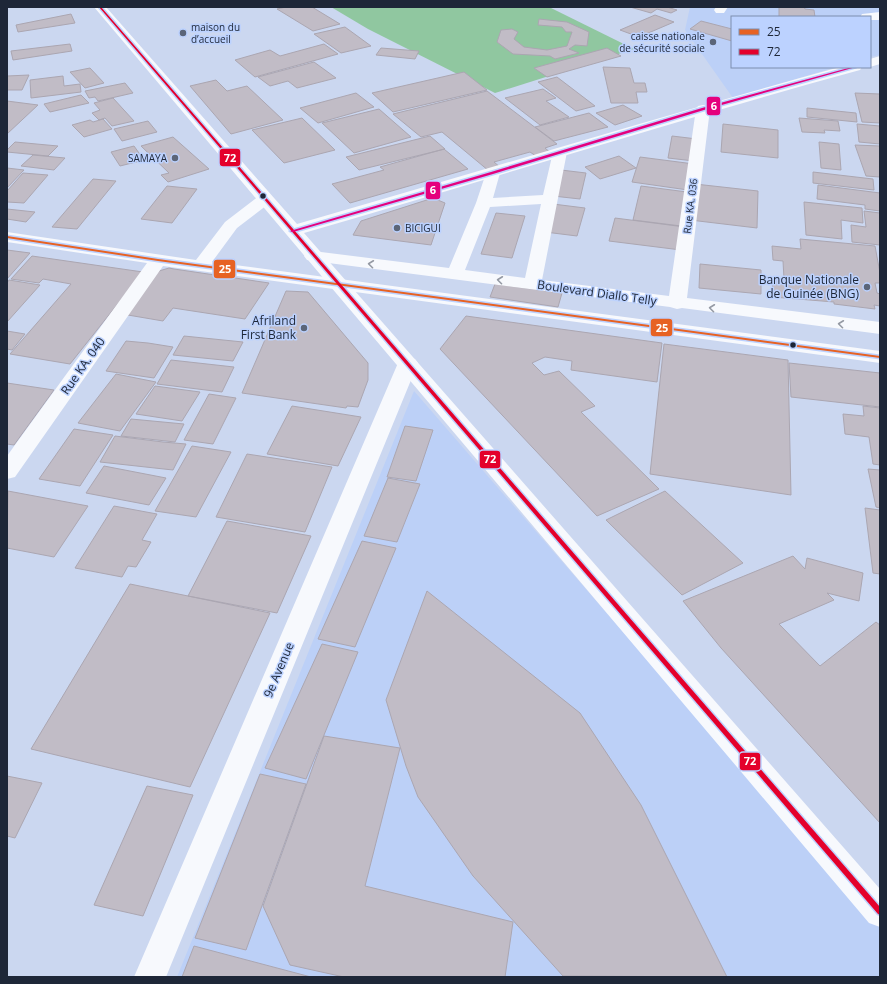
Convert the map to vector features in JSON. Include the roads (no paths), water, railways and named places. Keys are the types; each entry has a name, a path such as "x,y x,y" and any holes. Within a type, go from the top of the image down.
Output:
{"street":[{"path":"100,7 313,256 408,363 880,912"},
{"path":"292,231 492,173 703,109 851,68"},
{"name":"Rue KA. 036","path":"677,304 703,109"},
{"path":"532,284 560,152"},
{"path":"456,274 484,203 492,173"},
{"path":"201,266 231,225 265,199"},
{"path":"484,203 550,199"},
{"name":"Boulevard Diallo Telly","path":"7,237 201,266 337,283 880,357"},
{"name":"Boulevard Diallo Telly","path":"313,256 677,304 880,328"},
{"name":"Rue KA. 040","path":"7,472 158,260"},
{"name":"9e Avenue","path":"150,977 408,363"}],"place":[{"name":"maison du d’accueil","path":"183,33"},
{"name":"caisse nationale de sécurité sociale","path":"713,42"},
{"name":"SAMAYA","path":"175,158"},
{"name":"BICIGUI","path":"397,228"},
{"name":"Banque Nationale de Guinée (BNG)","path":"867,287"},
{"name":"Afriland First Bank","path":"304,328"}]}
